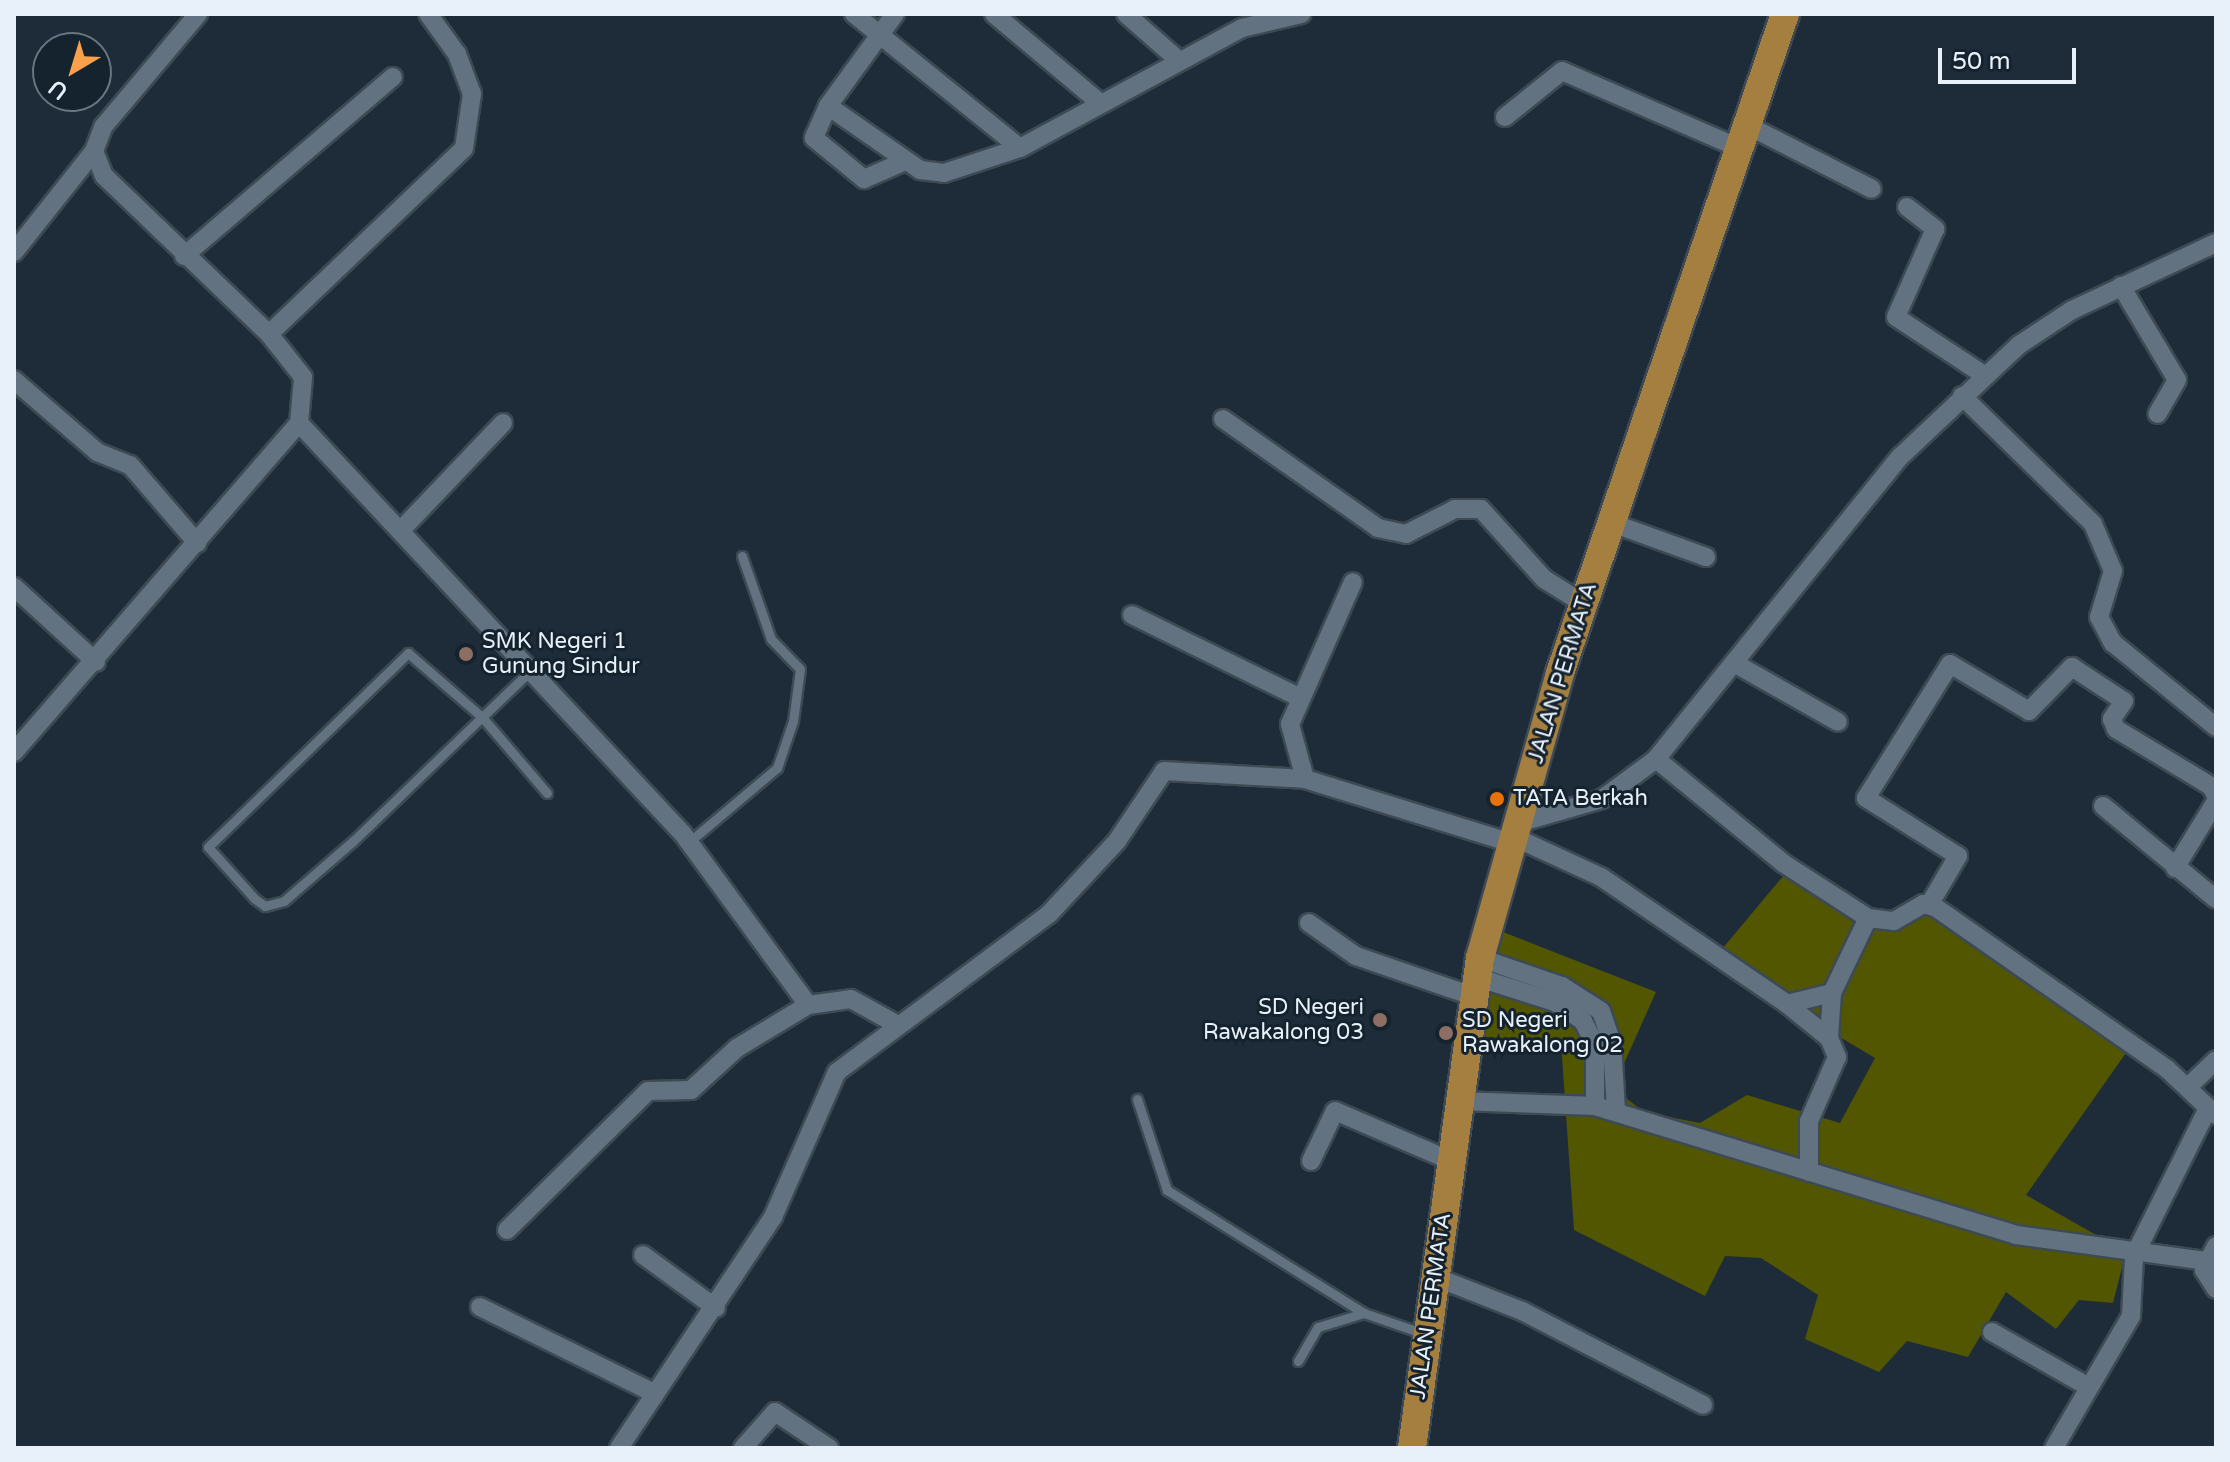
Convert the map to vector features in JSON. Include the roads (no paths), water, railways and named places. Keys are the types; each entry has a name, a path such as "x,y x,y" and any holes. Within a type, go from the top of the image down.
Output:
{"main road":[{"name":"JALAN PERMATA","path":"1412,1448 1476,977 1514,834 1584,604 1785,14"}],"street":[{"path":"14,252 94,151 103,127 198,14"},
{"path":"269,334 464,148 472,94 457,54 428,14"},
{"path":"854,14 1020,148"},
{"path":"895,14 878,33 828,106 814,138 864,179 905,161"},
{"path":"994,14 1100,103"},
{"path":"1126,14 1176,58"},
{"path":"828,106 905,161 944,173 1020,148 1251,18 1301,14"},
{"path":"1505,117 1562,71 1743,137 1872,189"},
{"path":"184,256 393,77"},
{"path":"14,752 96,662 299,423 303,377 269,334 184,256 104,176 94,151"},
{"path":"1907,207 1935,229 1896,317 1984,375"},
{"path":"1514,834 1602,799 1656,759 1736,664 1900,457 1984,375 2072,310 2216,243"},
{"path":"2121,286 2177,380 2157,414"},
{"path":"14,380 97,452 130,465 197,543"},
{"path":"1962,396 2093,524 2113,571 2099,617 2113,643 2216,727"},
{"path":"1223,419 1378,528 1406,534 1455,509 1481,509 1544,579 1584,604"},
{"path":"299,423 403,528 689,842 808,1005"},
{"path":"403,528 503,423"},
{"path":"1612,523 1706,557"},
{"path":"1305,779 1290,724 1299,697 1353,582"},
{"path":"14,587 96,662"},
{"path":"1132,615 1299,697"},
{"path":"1736,664 1838,722"},
{"path":"1656,759 1783,863 1868,918 1894,921 1929,905 1958,856 1866,798 1950,664 2029,711 2072,667 2124,701 2112,719 2116,729 2211,786 2216,798 2175,868"},
{"path":"619,1448 652,1392 716,1308 785,1196 837,1072 1049,914 1117,841 1164,771 1305,779 1514,834 1601,877 1787,1004 1829,1038"},
{"path":"2103,806 2216,899"},
{"path":"1929,905 2188,1087 2212,1111 2134,1256 2134,1308 2054,1448"},
{"path":"1809,1172 1809,1121 1837,1057 1829,1038 1832,993 1868,918"},
{"path":"1309,923 1356,956 1476,977 1562,986 1601,1011 1612,1043 1616,1111"},
{"path":"1476,977 1555,1002 1583,1021 1595,1045 1595,1106"},
{"path":"1787,1004 1832,993"},
{"path":"507,1230 648,1091 691,1090 737,1048 808,1005 851,999 898,1025"},
{"path":"2188,1087 2216,1060"},
{"path":"1459,1101 1595,1106 2016,1235 2134,1256 2210,1254 2216,1289"},
{"path":"1311,1161 1335,1111 1451,1161"},
{"path":"643,1255 716,1308"},
{"path":"1435,1277 1522,1311 1703,1405"},
{"path":"480,1307 652,1392"},
{"path":"1992,1332 2087,1386"},
{"path":"743,1448 775,1412 829,1448"}],"lane":[{"path":"689,842 777,768 793,721 800,669 771,639 742,556"},
{"path":"533,669 482,717 284,901 265,906 255,899 208,847 402,655 420,657 482,717 547,793"},
{"path":"1137,1099 1167,1190 1364,1313 1428,1335"},
{"path":"1298,1361 1318,1327 1364,1313"}],"place":[{"name":"SMK Negeri 1 Gunung Sindur","path":"466,654"},
{"name":"TATA Berkah","path":"1497,799"},
{"name":"SD Negeri Rawakalong 03","path":"1380,1020"},
{"name":"SD Negeri Rawakalong 02","path":"1446,1033"}]}
